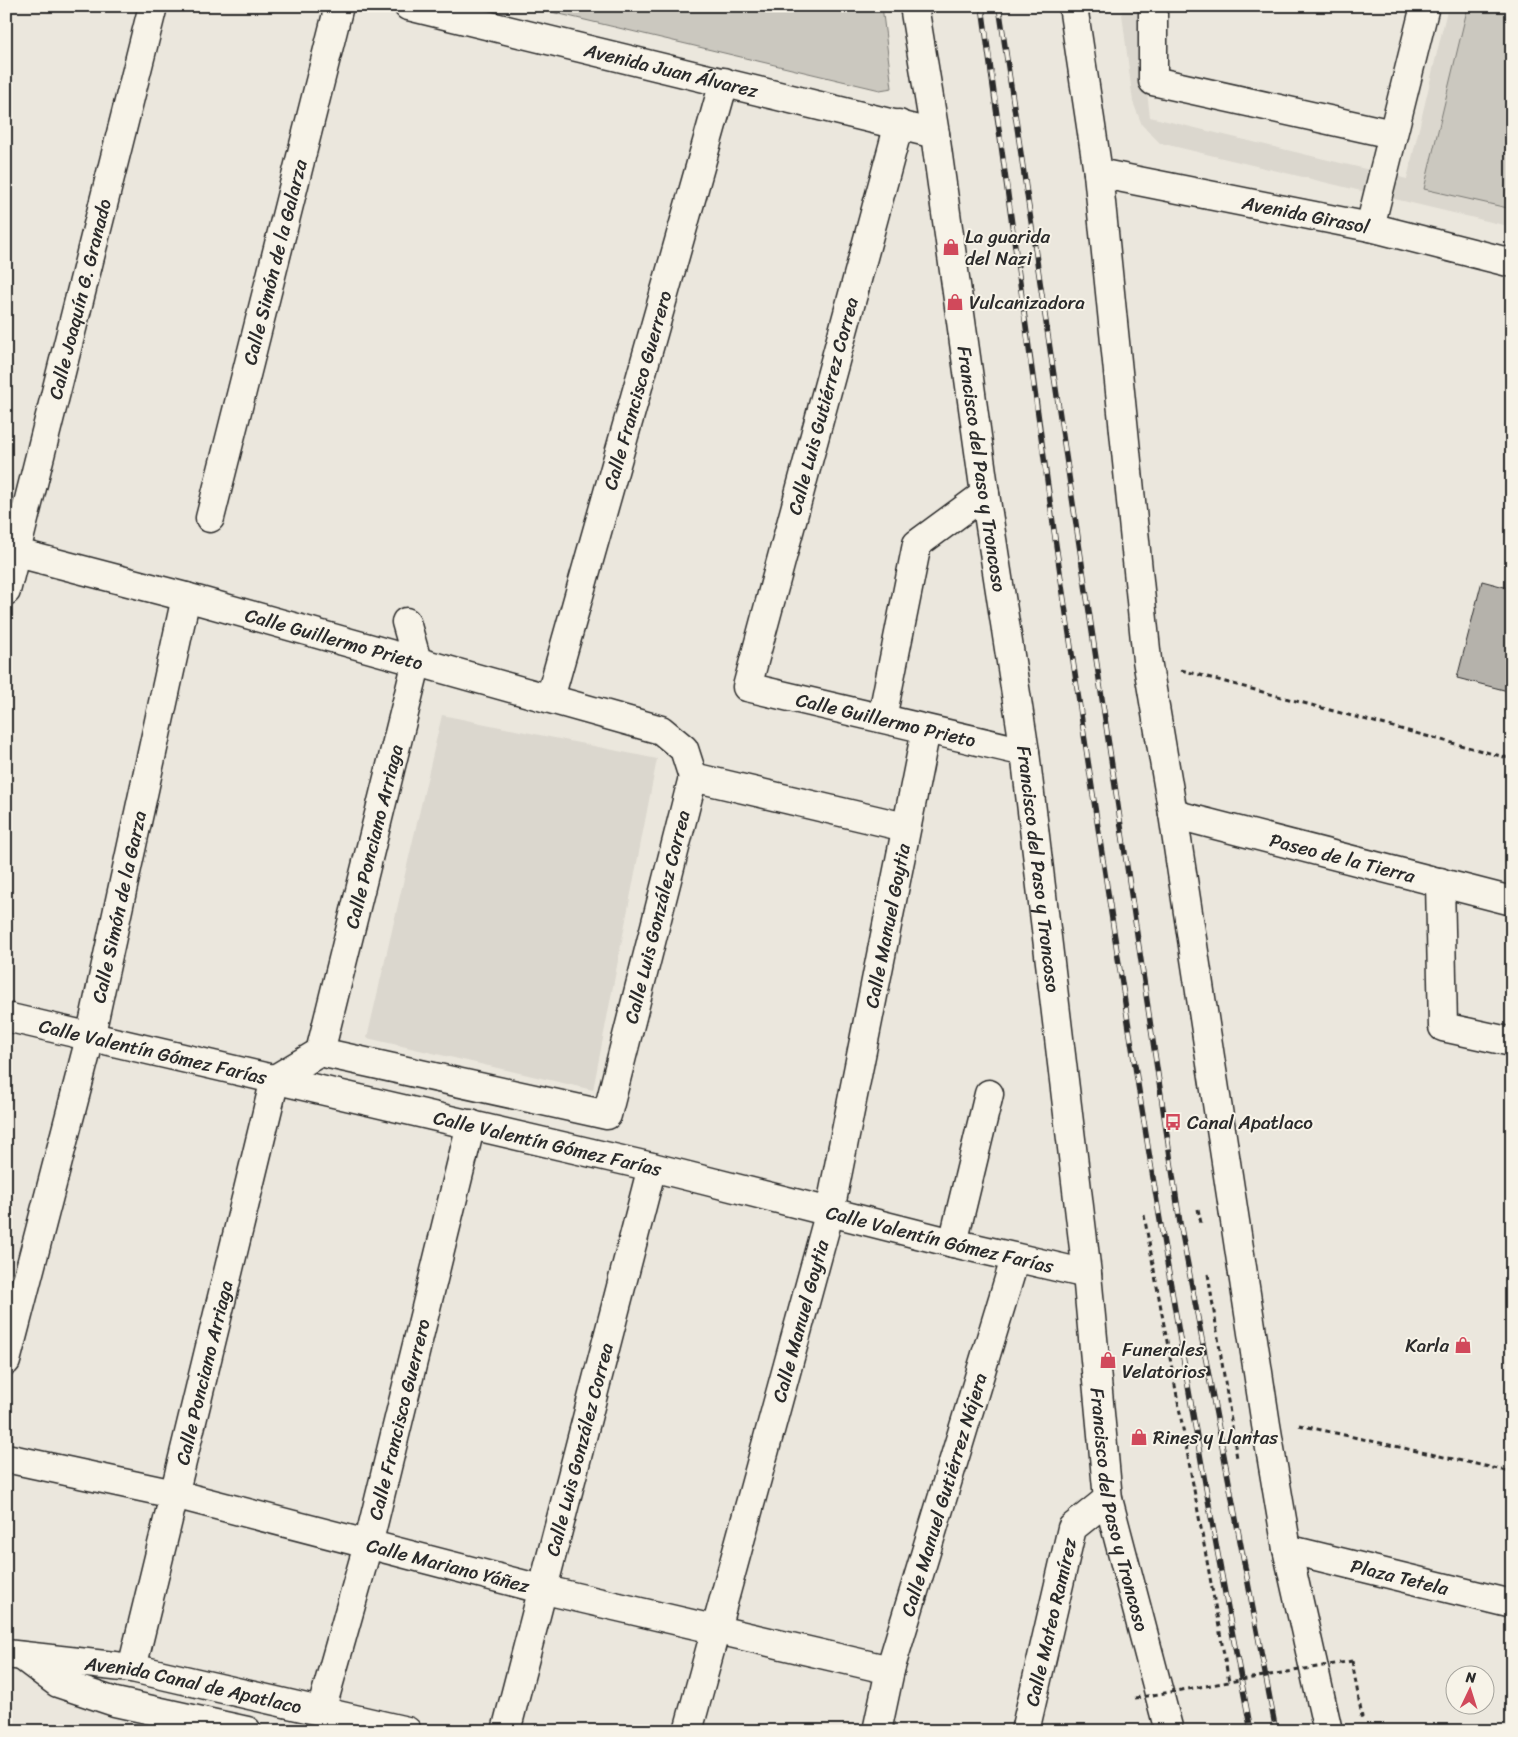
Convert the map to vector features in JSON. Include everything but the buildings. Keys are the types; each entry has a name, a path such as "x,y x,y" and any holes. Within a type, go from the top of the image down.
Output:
{"street":[{"name":"Calle Joaquín G. Granado","path":"6,591 11,551 154,6"},
{"name":"Calle Simón de la Galarza","path":"210,518 339,6"},
{"name":"Avenida Juan Álvarez","path":"408,6 935,134"},
{"name":"Francisco del Paso y Troncoso","path":"914,6 935,134 985,494 1025,752 1087,1274 1108,1499 1169,1731"},
{"path":"1073,6 1098,173 1147,660 1174,814 1266,1425 1287,1549 1328,1731"},
{"path":"1153,6 1153,81 1392,134"},
{"path":"1370,227 1425,6"},
{"name":"Calle Francisco Guerrero","path":"550,698 724,82"},
{"name":"Calle Luis Gutiérrez Correa","path":"748,688 898,124"},
{"name":"Avenida Girasol","path":"1098,173 1370,227 1512,263"},
{"path":"882,718 917,544 985,494"},
{"name":"Calle Guillermo Prieto","path":"11,551 186,597 661,730 684,749 693,777"},
{"name":"Calle Simón de la Garza","path":"6,1361 90,1038 186,597"},
{"name":"Calle Ponciano Arriaga","path":"320,1052 417,662 406,622"},
{"name":"Calle Guillermo Prieto","path":"748,688 1025,752"},
{"name":"Calle Manuel Goytia","path":"688,1731 830,1211 905,827 926,730"},
{"path":"693,777 905,827"},
{"name":"Calle Luis González Correa","path":"607,1115 693,777"},
{"name":"Paseo de la Tierra","path":"1174,814 1512,901"},
{"path":"1440,882 1443,1027 1512,1042"},
{"name":"Calle Valentín Gómez Farías","path":"6,1017 652,1167 1015,1259 1087,1274"},
{"path":"275,1079 320,1052"},
{"name":"Calle Valentín Gómez Farías","path":"320,1052 607,1115"},
{"name":"Calle Ponciano Arriaga","path":"132,1668 275,1079"},
{"path":"953,1243 989,1094"},
{"name":"Calle Francisco Guerrero","path":"321,1711 368,1545 471,1124"},
{"name":"Calle Luis González Correa","path":"506,1731 541,1589 652,1167"},
{"name":"Calle Manuel Gutiérrez Nájera","path":"877,1731 890,1670 1015,1259"},
{"name":"Calle Mariano Yáñez","path":"6,1458 174,1494 541,1589 890,1670"},
{"name":"Calle Mateo Ramírez","path":"1025,1731 1072,1528 1108,1499"},
{"name":"Plaza Tetela","path":"1287,1549 1512,1604"},
{"path":"13,1654 58,1683 115,1702 247,1731"},
{"name":"Avenida Canal de Apatlaco","path":"13,1654 132,1668 407,1731"}],"path":[{"path":"1147,660 1512,759"},
{"path":"1198,1209 1201,1227"},
{"path":"1144,1215 1230,1682"},
{"path":"1266,1425 1305,1425 1512,1472"},
{"path":"1135,1698 1352,1661 1362,1717"}],"shaded area":[{"path":"526,6 882,6 892,88 880,90"},
{"path":"1121,6 1137,6 1150,117 1407,179 1448,6 1512,6 1512,227 1160,143 1142,125 1133,102"},
{"path":"1468,6 1512,6 1512,209 1424,189"},
{"path":"442,715 657,759 593,1090 367,1038"}],"railway":[{"path":"982,6 1056,545 1123,991 1171,1287 1251,1731"},
{"path":"999,6 1180,1223 1276,1731"}],"place":[{"name":"La guarida del Nazi","path":"951,247"},
{"name":"Vulcanizadora","path":"955,302"},
{"name":"Canal Apatlaco","path":"1173,1122"},
{"name":"Karla","path":"1463,1345"},
{"name":"Funerales Velatorios","path":"1108,1360"},
{"name":"Rines y Llantas","path":"1139,1437"}]}
